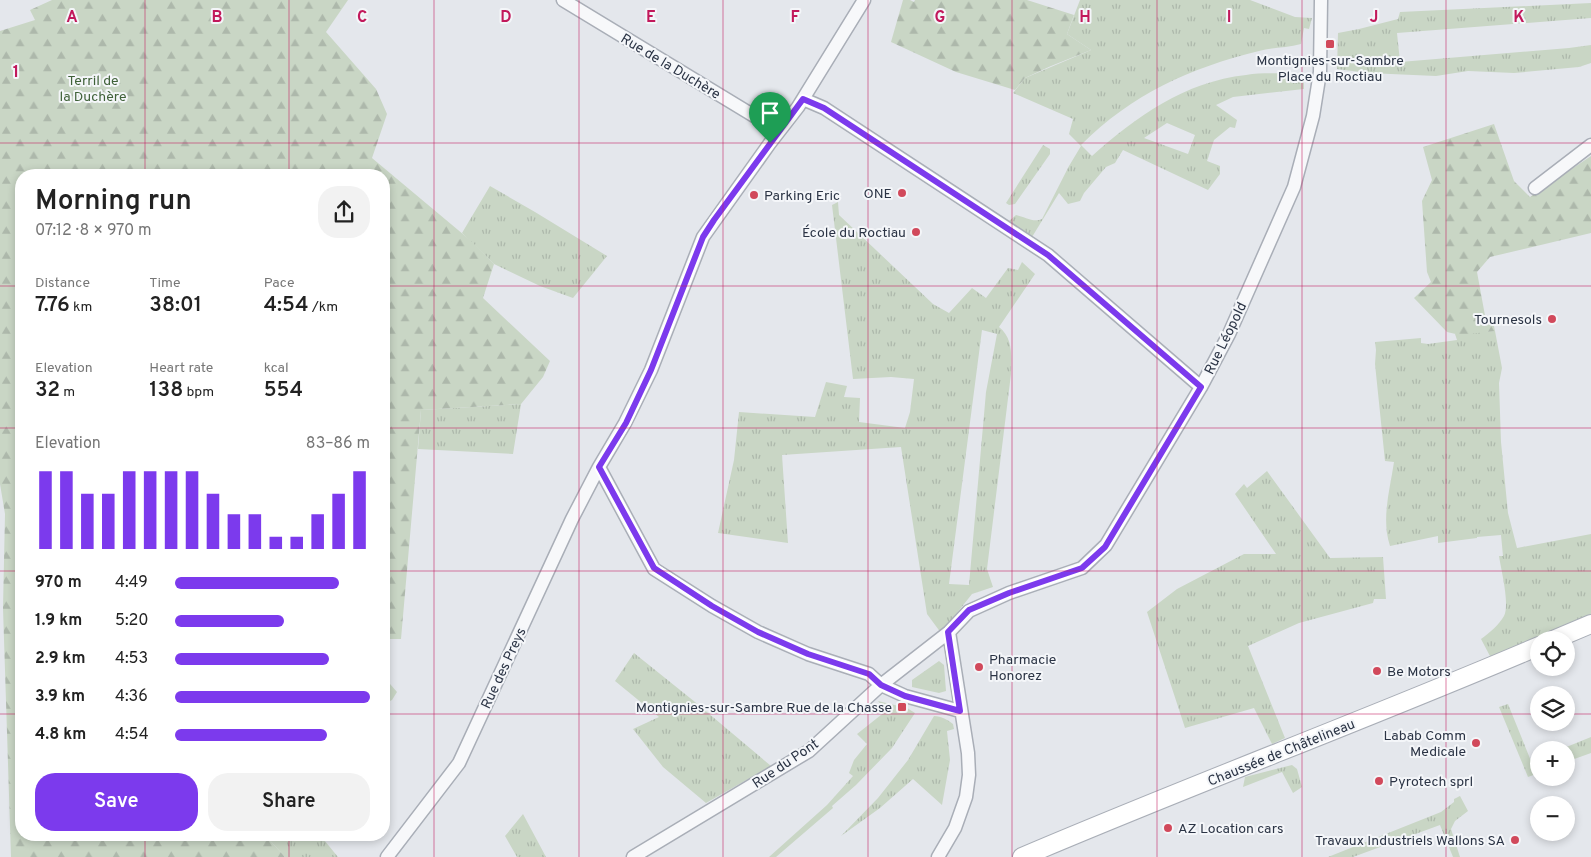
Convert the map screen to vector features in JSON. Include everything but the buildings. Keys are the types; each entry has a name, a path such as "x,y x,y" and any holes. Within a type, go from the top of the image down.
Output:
{"main road":[{"path":"1574,631 1591,624"},
{"name":"Chaussée de Châtelineau","path":"1022,857 1113,818 1291,748 1530,650"}],"street":[{"name":"Rue de la Duchère","path":"563,0 779,131"},
{"name":"Rue des Preys","path":"387,857 459,763 572,519 599,467 626,423 651,370 703,237 803,99 864,0"},
{"name":"Rue Léopold","path":"948,632 969,610 1009,593 1082,568 1105,547 1201,387 1229,334 1294,187 1313,116 1320,72 1321,0"},
{"path":"803,99 824,108 1048,255 1201,387"},
{"path":"1535,188 1591,145"},
{"path":"599,467 654,568 712,606 758,632 808,654 869,674 881,685 905,696 960,711"},
{"path":"938,857 955,828 966,797 969,775 968,753 948,632"},
{"name":"Rue du Pont","path":"633,857 809,751 881,685 948,632"}],"green space":[{"name":"Terril de la Duchère","path":"52,0 348,0 326,32 376,89 387,114 372,158 385,169 15,169 15,841 270,841 285,857 11,857 3,608 5,514 0,484 0,31 35,20 30,10"},
{"path":"903,0 914,2 915,0 1027,0 1074,15 1067,34 1091,50 1025,78 1015,90 956,72 891,42"},
{"path":"1080,0 1250,0 1295,17 1312,18 1309,29 1304,28 1301,44 1259,51 1234,58 1163,85 1121,111 1081,145 1092,156 1126,127 1144,115 1182,93 1202,85 1253,74 1304,74 1304,89 1233,97 1216,105 1237,120 1235,128 1230,127 1214,140 1207,161 1220,166 1220,174 1208,190 1123,150 1115,163 1106,167 1084,193 1080,201 1068,204 1059,193 1032,237 1009,221 1016,215 1033,220 1042,219 1081,146 1069,134 1073,119 1013,93 1025,78 1091,50 1067,34","holes":["1167,123 1195,135 1188,154 1144,138"]},
{"path":"1591,3 1591,18 1397,33 1400,62 1591,45 1591,63 1579,67 1514,73 1468,71 1436,76 1368,73 1337,69 1338,33 1398,19 1400,12"},
{"path":"1494,124 1514,181 1530,197 1591,156 1591,233 1490,257 1477,272 1486,321 1493,322 1495,331 1460,335 1447,332 1414,298 1431,282 1427,272 1422,201 1432,180 1423,147"},
{"path":"1043,145 1050,149 1050,154 1015,204 1009,205 1006,203"},
{"name":"Terril de la Duchère","path":"390,173 470,240 494,264 483,298 550,361 543,377 521,404 421,410 401,639 390,639"},
{"path":"490,186 607,256 573,298 540,286 494,264 462,233"},
{"path":"838,202 839,215 933,304 949,313 972,288 986,298 1008,268 1018,270 1022,262 1035,274 999,327 1004,332 1009,343 1011,374 987,569 993,587 972,594 941,633 927,614 901,447 782,455 788,543 718,533 734,460 739,412 815,417 826,382 847,386 844,397 860,398 859,422 905,428 910,412 914,379 891,377 853,379 832,205","holes":["982,330 997,334 986,392 969,585 949,584"]},
{"path":"1495,331 1502,368 1499,383 1501,442 1508,513 1517,548 1591,534 1591,616 1555,631 1530,631 1530,642 1491,658 1481,639 1499,623 1506,611 1506,595 1499,556 1503,556 1501,535 1438,543 1438,536 1390,546 1387,536 1386,515 1394,462 1385,461 1375,364 1375,342 1421,338 1421,343 1428,344 1457,340 1455,334"},
{"path":"521,404 513,454 418,449 421,410"},
{"path":"1267,471 1330,558 1383,557 1386,599 1374,599 1373,603 1299,623 1248,646 1285,738 1272,744 1254,708 1185,728 1147,612 1177,589 1244,554 1276,554 1235,494 1244,484 1247,488"},
{"path":"634,653 771,766 706,803 663,767 633,729 659,717 615,681"},
{"path":"939,661 944,665 946,691 939,693 912,687 912,680"},
{"path":"390,684 397,692 390,701"},
{"path":"878,701 907,708 915,713 892,748 856,785 832,806 833,808 776,857 769,857 827,805 853,776 849,773 854,760 867,744 857,734 886,711"},
{"path":"1508,704 1530,759 1530,776 1528,777 1499,707"},
{"path":"934,716 942,717 949,721 953,724 954,729 947,731 950,760 942,805 913,779 880,808 841,836 878,798 908,760"},
{"path":"1591,737 1591,753 1575,759 1575,744"},
{"path":"1292,765 1297,769 1302,787 1293,793 1282,772 1243,787 1245,777"},
{"path":"1460,796 1468,811 1455,821 1451,829 1460,857 1453,857 1440,825 1353,857 1328,857 1441,812 1454,802 1454,799"},
{"path":"523,814 546,857 517,857 505,836"},
{"path":"270,841 325,841 338,857 285,857"}],"place":[{"name":"Montignies-sur-Sambre Place du Roctiau","path":"1330,44"},
{"name":"ONE","path":"902,193"},
{"name":"Parking Eric","path":"754,195"},
{"name":"École du Roctiau","path":"916,232"},
{"name":"Tournesols","path":"1552,319"},
{"name":"Pharmacie Honorez","path":"979,667"},
{"name":"Be Motors","path":"1377,671"},
{"name":"Montignies-sur-Sambre Rue de la Chasse","path":"902,707"},
{"name":"Labab Comm Medicale","path":"1476,743"},
{"name":"Pyrotech sprl","path":"1379,781"},
{"name":"AZ Location cars","path":"1168,828"},
{"name":"Travaux Industriels Wallons SA","path":"1515,840"}],"route":[{"path":"803,99 824,108 1048,255 1201,387 1105,547 1082,568 1009,593 969,610 948,632 960,711 905,696 881,685 869,674 808,654 758,632 712,606 654,568 599,467 626,423 651,370 703,237 770,143 803,99"}]}
